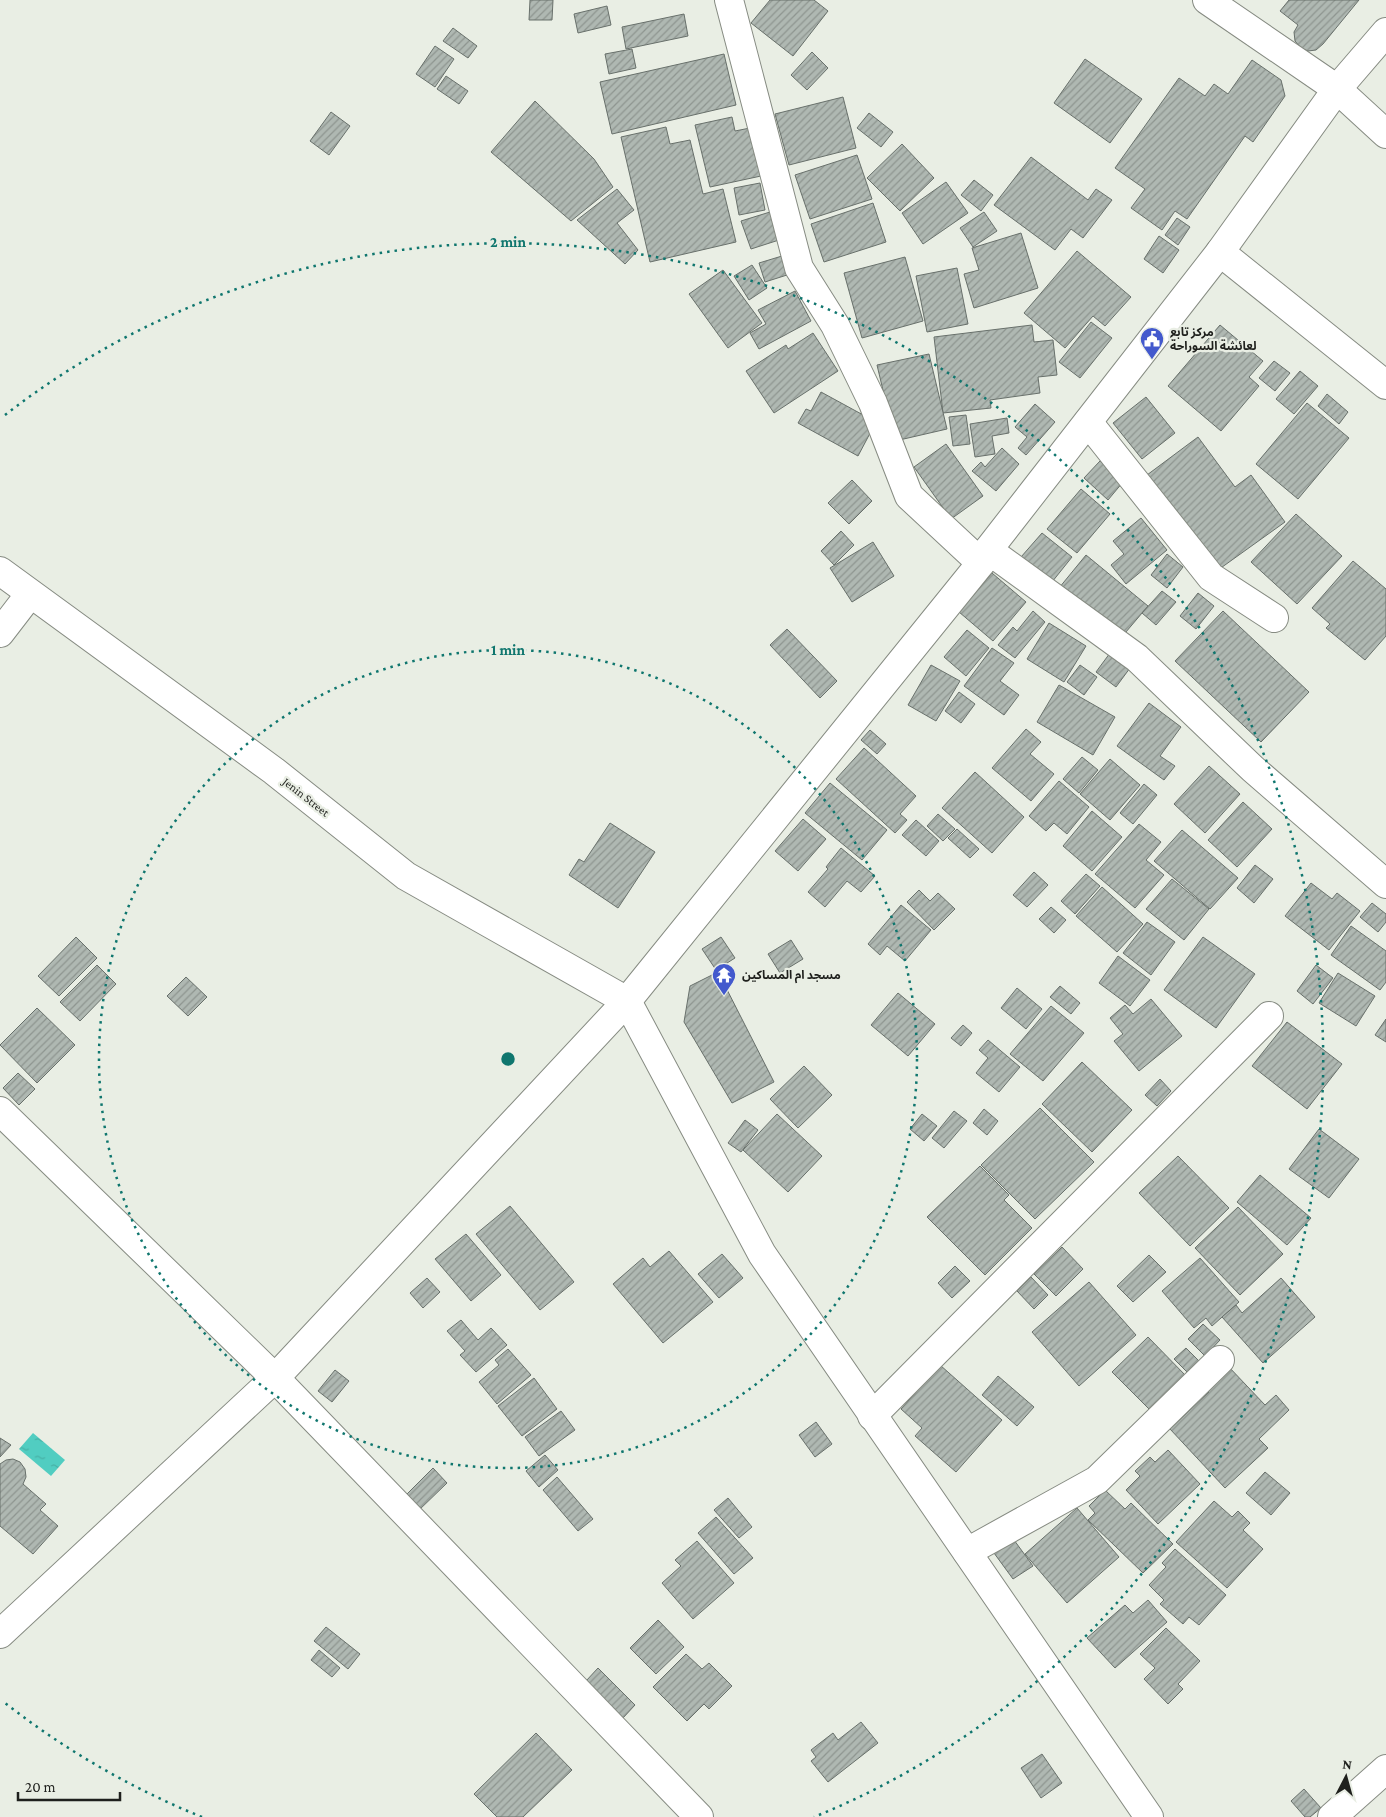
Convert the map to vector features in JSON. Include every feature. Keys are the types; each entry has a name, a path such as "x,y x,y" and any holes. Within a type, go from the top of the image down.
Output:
{"street":[{"path":"729,0 799,268 835,325 873,403 909,496 985,556 1137,658 1253,770 1386,884"},
{"path":"1207,0 1337,89 1386,134"},
{"path":"0,1634 275,1378 627,1001 985,556 1220,252 1337,89 1386,32"},
{"path":"1220,252 1386,385"},
{"path":"1088,422 1211,577 1274,618"},
{"name":"Jenin Street","path":"0,570 30,594 274,771 406,876 627,1001"},
{"path":"0,633 30,594"},
{"path":"627,1001 762,1254 1149,1817"},
{"path":"872,1416 1269,1016"},
{"path":"0,1111 275,1378 700,1817"},
{"path":"967,1552 1097,1480 1220,1360"},
{"path":"1332,1817 1386,1769"}],"water":[{"path":"33,1433 65,1460 51,1476 19,1449"}],"building":[{"path":"530,0 553,0 552,20 529,20"},
{"path":"770,0 814,0 828,11 793,56 751,23"},
{"path":"1289,0 1359,0 1323,44 1316,50 1308,51 1301,48 1295,41 1294,32 1298,25 1280,11"},
{"path":"607,6 611,25 578,33 574,14"},
{"path":"684,14 688,36 626,49 622,27"},
{"path":"453,28 477,46 468,58 443,41"},
{"path":"435,46 454,59 435,87 416,74"},
{"path":"632,49 636,68 609,74 605,54"},
{"path":"812,52 828,68 807,90 791,75"},
{"path":"724,54 736,105 612,134 600,82"},
{"path":"1085,59 1142,99 1110,143 1054,103"},
{"path":"1252,60 1281,80 1285,96 1253,142 1245,136 1187,219 1175,211 1162,230 1131,208 1145,189 1115,168 1179,78 1205,96 1214,84 1228,94"},
{"path":"446,76 468,91 459,104 437,89"},
{"path":"843,97 856,148 789,165 775,114"},
{"path":"535,101 594,159 613,187 571,221 491,152"},
{"path":"331,112 350,126 329,155 310,141"},
{"path":"869,113 893,132 881,147 857,128"},
{"path":"732,117 735,131 750,128 761,176 710,187 695,125"},
{"path":"666,127 670,144 690,140 703,194 723,189 736,242 650,262 621,137"},
{"path":"902,144 934,178 900,211 867,178"},
{"path":"857,155 872,199 810,219 795,175"},
{"path":"1031,157 1088,200 1096,189 1112,200 1083,238 1071,229 1055,250 994,205"},
{"path":"974,180 993,195 981,211 961,195"},
{"path":"946,182 968,213 923,244 902,213"},
{"path":"760,183 765,210 739,215 734,188"},
{"path":"617,189 634,210 617,223 638,250 625,264 577,220"},
{"path":"873,203 886,242 824,262 811,224"},
{"path":"770,212 779,240 751,249 741,221"},
{"path":"984,212 997,231 973,247 960,228"},
{"path":"1177,218 1190,227 1178,245 1165,235"},
{"path":"1021,233 1038,288 974,308 964,274 979,270 972,248"},
{"path":"1159,236 1179,250 1163,273 1144,259"},
{"path":"1077,251 1131,297 1105,326 1093,316 1065,348 1024,313"},
{"path":"782,256 787,275 765,282 759,263"},
{"path":"905,257 923,321 862,338 844,273"},
{"path":"752,265 767,288 749,300 734,276"},
{"path":"957,268 968,324 927,332 916,276"},
{"path":"723,270 762,323 728,348 689,294"},
{"path":"795,291 811,321 759,349 750,333 766,324 758,310"},
{"path":"1091,322 1112,338 1080,378 1059,362"},
{"path":"1032,325 1034,342 1053,340 1057,375 1038,377 1040,393 990,400 991,408 943,413 934,337"},
{"path":"1220,325 1263,361 1249,377 1259,386 1221,431 1168,386"},
{"path":"813,333 838,371 774,413 746,371 786,345 788,349"},
{"path":"929,354 947,429 895,441 877,365"},
{"path":"1274,361 1290,373 1275,391 1259,378"},
{"path":"1300,371 1318,386 1294,414 1276,399"},
{"path":"821,392 876,422 858,456 798,423 806,409 811,411"},
{"path":"1327,394 1348,412 1339,424 1318,406"},
{"path":"1146,397 1175,433 1142,459 1113,423"},
{"path":"1307,403 1349,438 1298,499 1256,464"},
{"path":"1035,404 1055,422 1026,455 1018,448 1027,437 1015,427"},
{"path":"966,415 970,444 953,446 949,417"},
{"path":"1007,418 1009,433 992,436 995,454 975,457 970,424"},
{"path":"1198,437 1235,487 1251,475 1285,522 1218,570 1147,475"},
{"path":"946,444 983,496 951,519 914,467"},
{"path":"1002,448 1019,464 996,491 972,471 981,462 985,467"},
{"path":"1100,461 1123,482 1108,500 1084,478"},
{"path":"852,480 872,501 849,524 828,503"},
{"path":"1081,489 1110,514 1077,553 1047,529"},
{"path":"1296,514 1342,556 1297,604 1251,562"},
{"path":"1141,518 1167,550 1126,584 1111,565 1124,554 1113,541"},
{"path":"841,531 854,545 834,565 821,551"},
{"path":"1042,533 1072,557 1052,582 1021,557"},
{"path":"873,542 894,576 852,602 830,568"},
{"path":"1167,554 1183,567 1167,588 1151,575"},
{"path":"1086,555 1148,606 1120,639 1059,588"},
{"path":"1353,561 1386,589 1386,636 1365,660 1326,628 1330,624 1312,608"},
{"path":"992,573 1026,602 993,641 959,612"},
{"path":"1162,591 1176,602 1156,625 1142,613"},
{"path":"1198,593 1214,606 1196,629 1180,616"},
{"path":"1033,611 1045,622 1015,658 998,645 1013,627 1017,631"},
{"path":"1223,611 1309,692 1261,742 1175,661"},
{"path":"1049,623 1086,646 1064,682 1027,659"},
{"path":"787,629 837,681 820,698 770,645"},
{"path":"967,630 989,648 966,676 944,657"},
{"path":"992,648 1014,663 1000,681 1019,695 1004,715 964,686"},
{"path":"1110,653 1130,668 1116,687 1096,672"},
{"path":"931,665 960,681 936,721 908,705"},
{"path":"1080,665 1097,677 1084,695 1067,682"},
{"path":"1059,685 1115,717 1093,755 1037,722"},
{"path":"959,692 975,704 961,723 945,711"},
{"path":"1149,703 1181,727 1160,756 1175,766 1164,780 1117,746"},
{"path":"1026,729 1041,742 1030,754 1054,774 1031,801 992,768"},
{"path":"870,730 886,744 877,754 861,740"},
{"path":"864,748 916,796 900,814 907,820 895,833 836,779"},
{"path":"1082,757 1098,770 1079,793 1063,779"},
{"path":"1110,759 1140,785 1110,820 1080,794"},
{"path":"1209,766 1240,794 1205,833 1174,804"},
{"path":"975,772 1024,817 992,853 942,808"},
{"path":"1059,781 1089,807 1067,834 1054,823 1046,831 1029,816"},
{"path":"830,783 887,830 862,860 805,813"},
{"path":"1144,784 1157,795 1133,824 1120,813"},
{"path":"1243,802 1272,829 1237,867 1208,840"},
{"path":"1092,811 1122,837 1092,871 1063,846"},
{"path":"938,814 955,829 943,841 927,826"},
{"path":"803,819 826,839 798,871 775,851"},
{"path":"916,820 939,841 926,856 902,835"},
{"path":"610,823 655,852 618,908 569,875 579,859 584,862"},
{"path":"1139,824 1161,842 1146,860 1164,875 1135,908 1095,874"},
{"path":"957,829 979,849 970,858 948,838"},
{"path":"1182,830 1238,878 1210,909 1154,861"},
{"path":"841,848 875,876 861,892 847,881 825,907 808,892 828,869 826,867"},
{"path":"1255,865 1273,879 1254,903 1237,888"},
{"path":"1034,872 1048,885 1027,907 1013,895"},
{"path":"1086,874 1100,886 1075,914 1061,901"},
{"path":"1172,879 1209,909 1184,940 1146,909"},
{"path":"1311,883 1332,899 1337,893 1360,911 1329,950 1285,916"},
{"path":"1102,887 1143,924 1117,952 1076,916"},
{"path":"919,890 930,901 938,893 955,909 934,930 907,902"},
{"path":"1372,903 1386,914 1386,922 1378,932 1360,917"},
{"path":"901,905 931,930 905,961 887,946 880,955 868,944"},
{"path":"1051,907 1066,920 1054,933 1039,919"},
{"path":"1147,922 1175,942 1151,975 1123,953"},
{"path":"1351,926 1386,951 1386,982 1380,990 1331,955"},
{"path":"76,937 97,958 59,996 38,976"},
{"path":"721,937 735,958 716,970 702,949"},
{"path":"1203,937 1255,974 1216,1028 1164,990"},
{"path":"791,940 803,959 780,973 768,954"},
{"path":"1118,956 1150,980 1130,1006 1099,983"},
{"path":"97,965 116,984 80,1021 60,1002"},
{"path":"1316,965 1333,978 1313,1004 1297,991"},
{"path":"718,972 774,1082 732,1103 684,1022 690,986"},
{"path":"1338,973 1375,996 1356,1026 1319,1003"},
{"path":"186,977 207,997 188,1016 167,996"},
{"path":"1060,986 1080,1003 1071,1014 1050,997"},
{"path":"1017,988 1042,1009 1026,1029 1001,1008"},
{"path":"898,993 935,1024 908,1056 871,1025"},
{"path":"1151,999 1182,1036 1139,1071 1114,1041 1123,1034 1110,1018 1125,1005 1133,1014"},
{"path":"1051,1006 1084,1033 1043,1081 1010,1054"},
{"path":"37,1008 75,1045 37,1083 0,1045"},
{"path":"1386,1019 1386,1042 1375,1035"},
{"path":"1287,1022 1342,1064 1307,1109 1252,1066"},
{"path":"963,1025 972,1033 961,1046 951,1038"},
{"path":"988,1040 1020,1067 999,1092 976,1073 988,1058 979,1050"},
{"path":"1082,1062 1132,1110 1092,1152 1042,1104"},
{"path":"804,1066 832,1095 798,1128 770,1099"},
{"path":"18,1073 35,1089 19,1105 3,1088"},
{"path":"1160,1079 1171,1091 1157,1106 1145,1095"},
{"path":"1040,1108 1094,1162 1035,1219 981,1165"},
{"path":"984,1109 998,1121 987,1135 973,1123"},
{"path":"954,1111 967,1121 944,1148 932,1138"},
{"path":"777,1114 822,1156 788,1192 743,1150"},
{"path":"922,1114 937,1126 924,1141 910,1129"},
{"path":"745,1120 758,1130 741,1152 728,1143"},
{"path":"1319,1129 1359,1159 1329,1198 1289,1169"},
{"path":"1178,1156 1229,1208 1190,1246 1139,1193"},
{"path":"980,1166 1009,1195 1004,1200 1032,1228 985,1275 927,1217"},
{"path":"1260,1175 1311,1218 1287,1245 1237,1202"},
{"path":"510,1206 574,1282 540,1310 476,1234"},
{"path":"1238,1207 1283,1254 1240,1295 1195,1248"},
{"path":"466,1234 501,1275 471,1301 435,1259"},
{"path":"1062,1247 1083,1269 1056,1296 1034,1274"},
{"path":"669,1251 713,1302 663,1343 613,1284 643,1258 650,1267"},
{"path":"722,1254 743,1278 719,1298 698,1274"},
{"path":"1149,1255 1166,1272 1133,1302 1117,1286"},
{"path":"1200,1258 1239,1302 1212,1326 1206,1318 1194,1328 1162,1291"},
{"path":"955,1266 970,1281 952,1298 938,1283"},
{"path":"1031,1277 1048,1295 1034,1309 1017,1291"},
{"path":"427,1278 440,1292 423,1308 410,1293"},
{"path":"1281,1278 1315,1317 1263,1363 1222,1317 1236,1305 1242,1313"},
{"path":"1089,1282 1136,1335 1079,1386 1032,1332"},
{"path":"461,1320 478,1340 491,1328 507,1345 476,1372 460,1355 465,1351 447,1331"},
{"path":"1203,1324 1220,1340 1205,1356 1188,1339"},
{"path":"1148,1337 1187,1377 1151,1411 1112,1372"},
{"path":"1186,1348 1200,1362 1188,1373 1174,1359"},
{"path":"508,1349 531,1375 497,1404 479,1382 499,1365 495,1360"},
{"path":"940,1365 1002,1420 956,1472 915,1436 922,1428 901,1409"},
{"path":"1228,1366 1265,1405 1276,1395 1289,1410 1259,1439 1268,1448 1225,1488 1170,1429 1209,1392 1205,1388"},
{"path":"335,1370 349,1381 332,1402 318,1391"},
{"path":"998,1376 1034,1407 1017,1426 982,1395"},
{"path":"534,1378 557,1409 522,1436 498,1406"},
{"path":"561,1411 575,1430 539,1456 525,1437"},
{"path":"816,1422 832,1444 815,1457 799,1435"},
{"path":"0,1438 11,1445 0,1457"},
{"path":"1168,1450 1200,1484 1158,1524 1126,1490 1140,1476 1135,1471 1150,1457 1155,1462"},
{"path":"545,1455 558,1470 539,1487 526,1471"},
{"path":"13,1459 20,1462 25,1469 26,1477 23,1484 46,1504 40,1510 58,1526 33,1554 0,1526 0,1464 6,1460"},
{"path":"433,1468 447,1483 417,1512 403,1498"},
{"path":"1265,1472 1290,1493 1271,1515 1246,1493"},
{"path":"557,1477 593,1519 578,1531 543,1490"},
{"path":"1105,1490 1125,1509 1131,1503 1173,1544 1143,1573 1088,1520 1095,1513 1089,1506"},
{"path":"728,1498 752,1527 739,1538 714,1510"},
{"path":"1214,1501 1232,1517 1238,1511 1250,1523 1243,1530 1263,1549 1227,1588 1176,1542"},
{"path":"1077,1508 1119,1557 1067,1603 1025,1554"},
{"path":"716,1517 753,1558 734,1574 698,1533"},
{"path":"1014,1540 1033,1566 1013,1579 994,1553"},
{"path":"697,1541 734,1583 693,1619 662,1583 681,1566 675,1560"},
{"path":"1175,1549 1226,1595 1199,1625 1189,1617 1183,1624 1160,1604 1164,1600 1149,1585 1166,1567 1162,1563"},
{"path":"1148,1600 1167,1622 1115,1668 1087,1638 1125,1605 1133,1613"},
{"path":"658,1620 684,1647 656,1674 630,1648"},
{"path":"326,1627 360,1654 348,1669 314,1641"},
{"path":"1166,1628 1200,1661 1178,1684 1183,1689 1168,1704 1144,1679 1155,1668 1140,1654"},
{"path":"319,1650 340,1668 332,1677 311,1660"},
{"path":"686,1654 702,1669 709,1663 732,1686 709,1709 704,1704 687,1721 653,1687"},
{"path":"598,1668 635,1705 623,1718 586,1681"},
{"path":"861,1722 878,1743 828,1782 811,1761 816,1757 811,1750 833,1733 838,1740"},
{"path":"536,1733 572,1770 523,1817 497,1817 474,1794"},
{"path":"1042,1754 1062,1783 1041,1798 1021,1768"},
{"path":"1304,1789 1321,1808 1310,1817 1305,1817 1291,1801"}],"place":[{"name":"مركز تابع لعائشة السوراحة","path":"1152,360"},
{"name":"مسجد ام المساكين","path":"724,996"}]}
